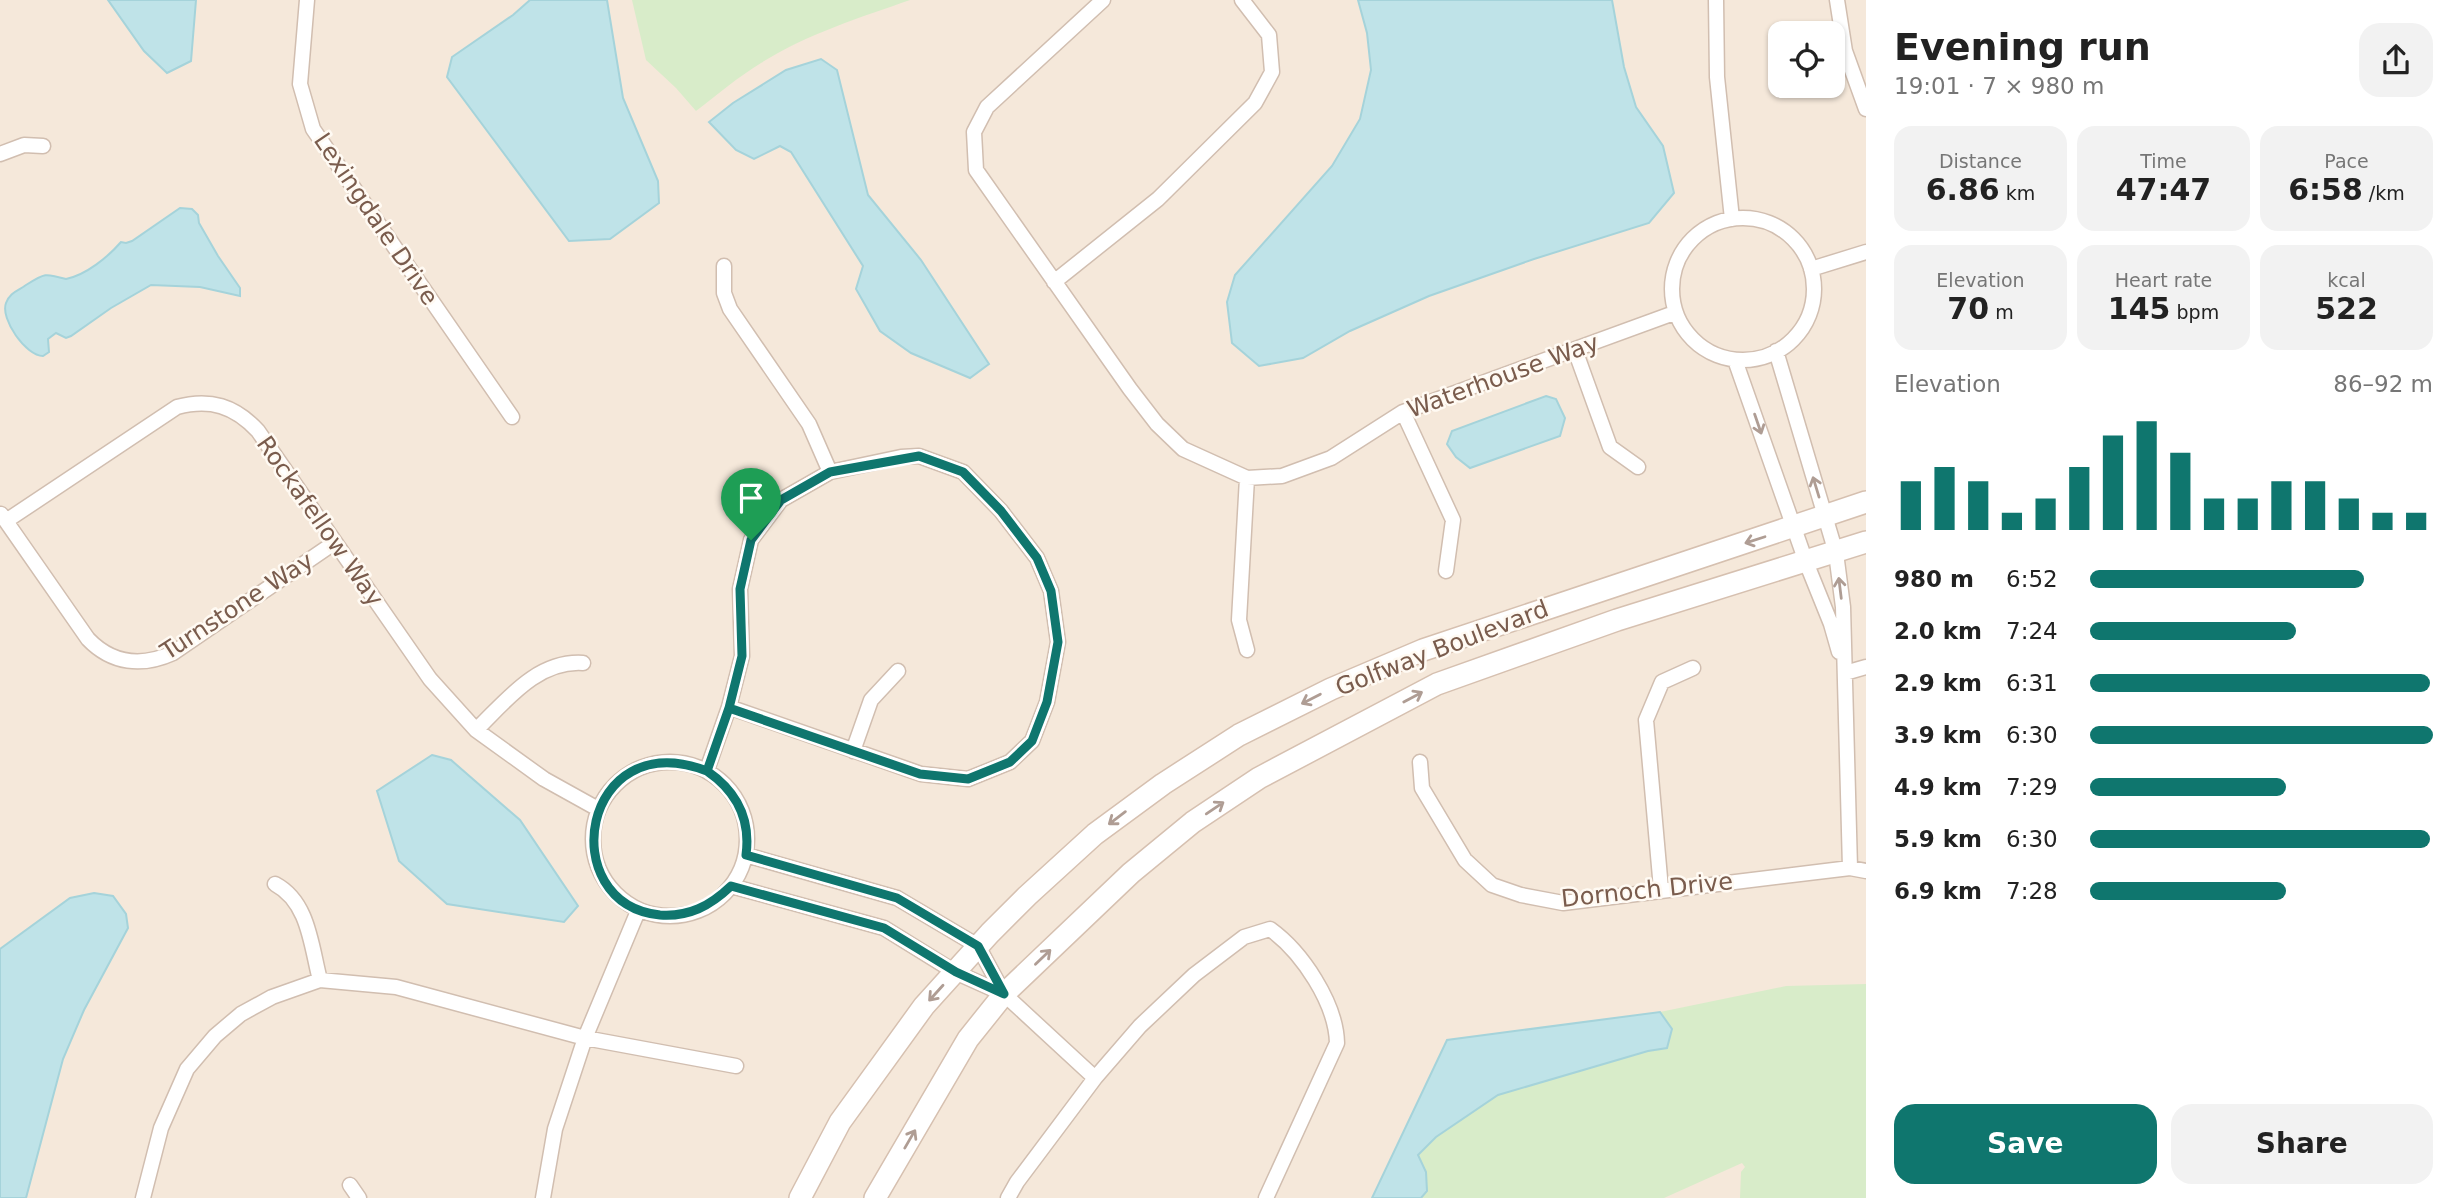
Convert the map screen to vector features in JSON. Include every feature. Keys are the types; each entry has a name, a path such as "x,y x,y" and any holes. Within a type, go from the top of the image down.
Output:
{"street":[{"name":"Lexingdale Drive","path":"307,0 300,84 313,129 512,417"},
{"name":"Waterhouse Way","path":"1103,0 987,107 974,132 976,170 1157,424 1183,449 1247,478 1282,476 1331,458 1403,412 1674,313"},
{"path":"1054,282 1158,199 1255,103 1272,72 1269,35 1242,0"},
{"path":"1716,0 1717,77 1732,219"},
{"path":"1837,0 1845,51 1866,109"},
{"path":"0,154 24,145 43,146"},
{"path":"1749,218 1766,222 1781,229 1794,240 1811,269 1813,301 1808,317 1794,337 1776,351 1756,359 1735,359 1715,354 1697,344 1674,313 1671,289 1674,269 1683,251 1696,236 1713,225 1732,219 1749,218"},
{"path":"1811,269 1866,252"},
{"path":"724,266 724,293 730,309 809,424 830,472"},
{"path":"1575,349 1610,447 1638,467"},
{"path":"1776,351 1836,552 1843,607 1850,868"},
{"path":"1735,359 1806,562 1831,624 1845,673"},
{"name":"Rockafellow Way","path":"3,517 177,407 205,402 230,408 258,431 430,679 476,730 544,779 598,809"},
{"path":"1403,412 1453,520 1446,571"},
{"path":"707,771 729,708 742,656 740,589 751,540 781,500 830,472 919,456 963,472 1001,511 1037,558 1051,591 1058,642 1043,712 1032,741 1010,762 968,779 920,774 729,708"},
{"path":"1247,478 1239,620 1247,650"},
{"name":"Golfway Boulevard","path":"800,1198 841,1122 924,1006 1027,896 1095,834 1163,784 1239,736 1331,689 1423,650 1866,502"},
{"name":"Turnstone Way","path":"3,517 88,639 105,654 138,663 161,659 173,653 334,542"},
{"name":"Golfway Boulevard","path":"875,1198 968,1039 1004,994 1131,873 1193,822 1259,778 1437,684 1617,620 1866,542"},
{"path":"476,730 522,686 542,671 562,663 583,663"},
{"path":"1845,673 1866,667"},
{"path":"1661,889 1646,720 1662,682 1693,668"},
{"path":"853,751 871,700 898,671"},
{"path":"666,761 687,763 707,771 723,781 735,796 743,812 747,831 746,855 731,886 715,902 695,912 674,916 638,911 614,892 601,874 594,853 593,830 598,809 609,790 625,775 644,765 666,761"},
{"name":"Dornoch Drive","path":"1420,762 1422,788 1465,860 1492,885 1521,895 1563,903 1850,868 1866,871"},
{"path":"746,855 897,898 978,946 1004,994"},
{"path":"275,884 290,893 299,905 320,980"},
{"path":"731,886 884,928 956,972 1004,994 1095,1078"},
{"path":"543,1198 555,1129 585,1038 638,911"},
{"path":"1008,1198 1017,1182 1095,1078 1140,1026 1194,975 1244,937 1270,929 1286,940 1327,998 1337,1025 1337,1043 1266,1198"},
{"path":"143,1198 161,1128 187,1069 215,1036 241,1014 272,998 320,980 396,987 585,1038 736,1066"},
{"path":"350,1185 359,1198"}],"shaded area":[{"path":"0,0 1866,0 1866,1198 0,1198"}],"green space":[{"path":"632,0 910,0 797,43 744,74 696,111 646,60"},
{"path":"1866,984 1866,1198 1740,1198 1741,1172 1745,1167 1742,1163 1664,1198 1372,1198 1447,1040 1660,1012 1786,986"}],"water":[{"path":"108,0 196,0 191,61 167,73 144,51"},
{"path":"530,0 607,0 623,98 658,181 659,203 610,239 569,241 447,77 452,57"},
{"path":"1358,0 1612,0 1624,67 1636,107 1663,146 1674,193 1649,223 1429,296 1350,331 1303,358 1259,366 1232,343 1227,302 1235,275 1332,166 1360,119 1371,70 1367,33"},
{"path":"821,59 837,70 868,195 921,260 989,364 970,378 911,353 880,331 856,289 863,266 791,152 780,146 754,159 736,150 709,122 733,103 786,70"},
{"path":"180,208 192,209 198,215 199,223 240,288 240,296 200,287 151,285 111,308 71,336 66,338 56,333 48,339 49,352 43,356 29,350 22,343 11,327 5,310 12,294 41,276 66,279 81,274 121,242 132,241"},
{"path":"1546,396 1556,399 1565,418 1560,436 1470,468 1456,457 1447,444 1452,431"},
{"path":"432,755 451,760 520,820 578,906 564,922 447,904 399,861 377,791"},
{"path":"94,893 113,896 126,914 128,928 84,1010 63,1059 26,1198 0,1198 0,949 70,898"},
{"path":"1660,1012 1672,1029 1667,1048 1648,1051 1498,1095 1436,1137 1418,1155 1426,1172 1427,1191 1421,1198 1372,1198 1447,1040"}],"route":[{"path":"751,540 740,589 742,656 729,708 707,771 687,763 666,761 644,765 625,775 609,790 598,809 593,830 594,853 601,874 614,892 638,911 652,914 674,916 695,912 715,902 731,886 884,928 956,972 1004,994 978,946 897,898 746,855 747,831 743,812 723,781 707,771 729,708 920,774 968,779 1010,762 1032,741 1047,702 1058,642 1051,591 1037,558 1001,511 963,472 919,456 901,457 830,472 781,500 751,540"}]}
